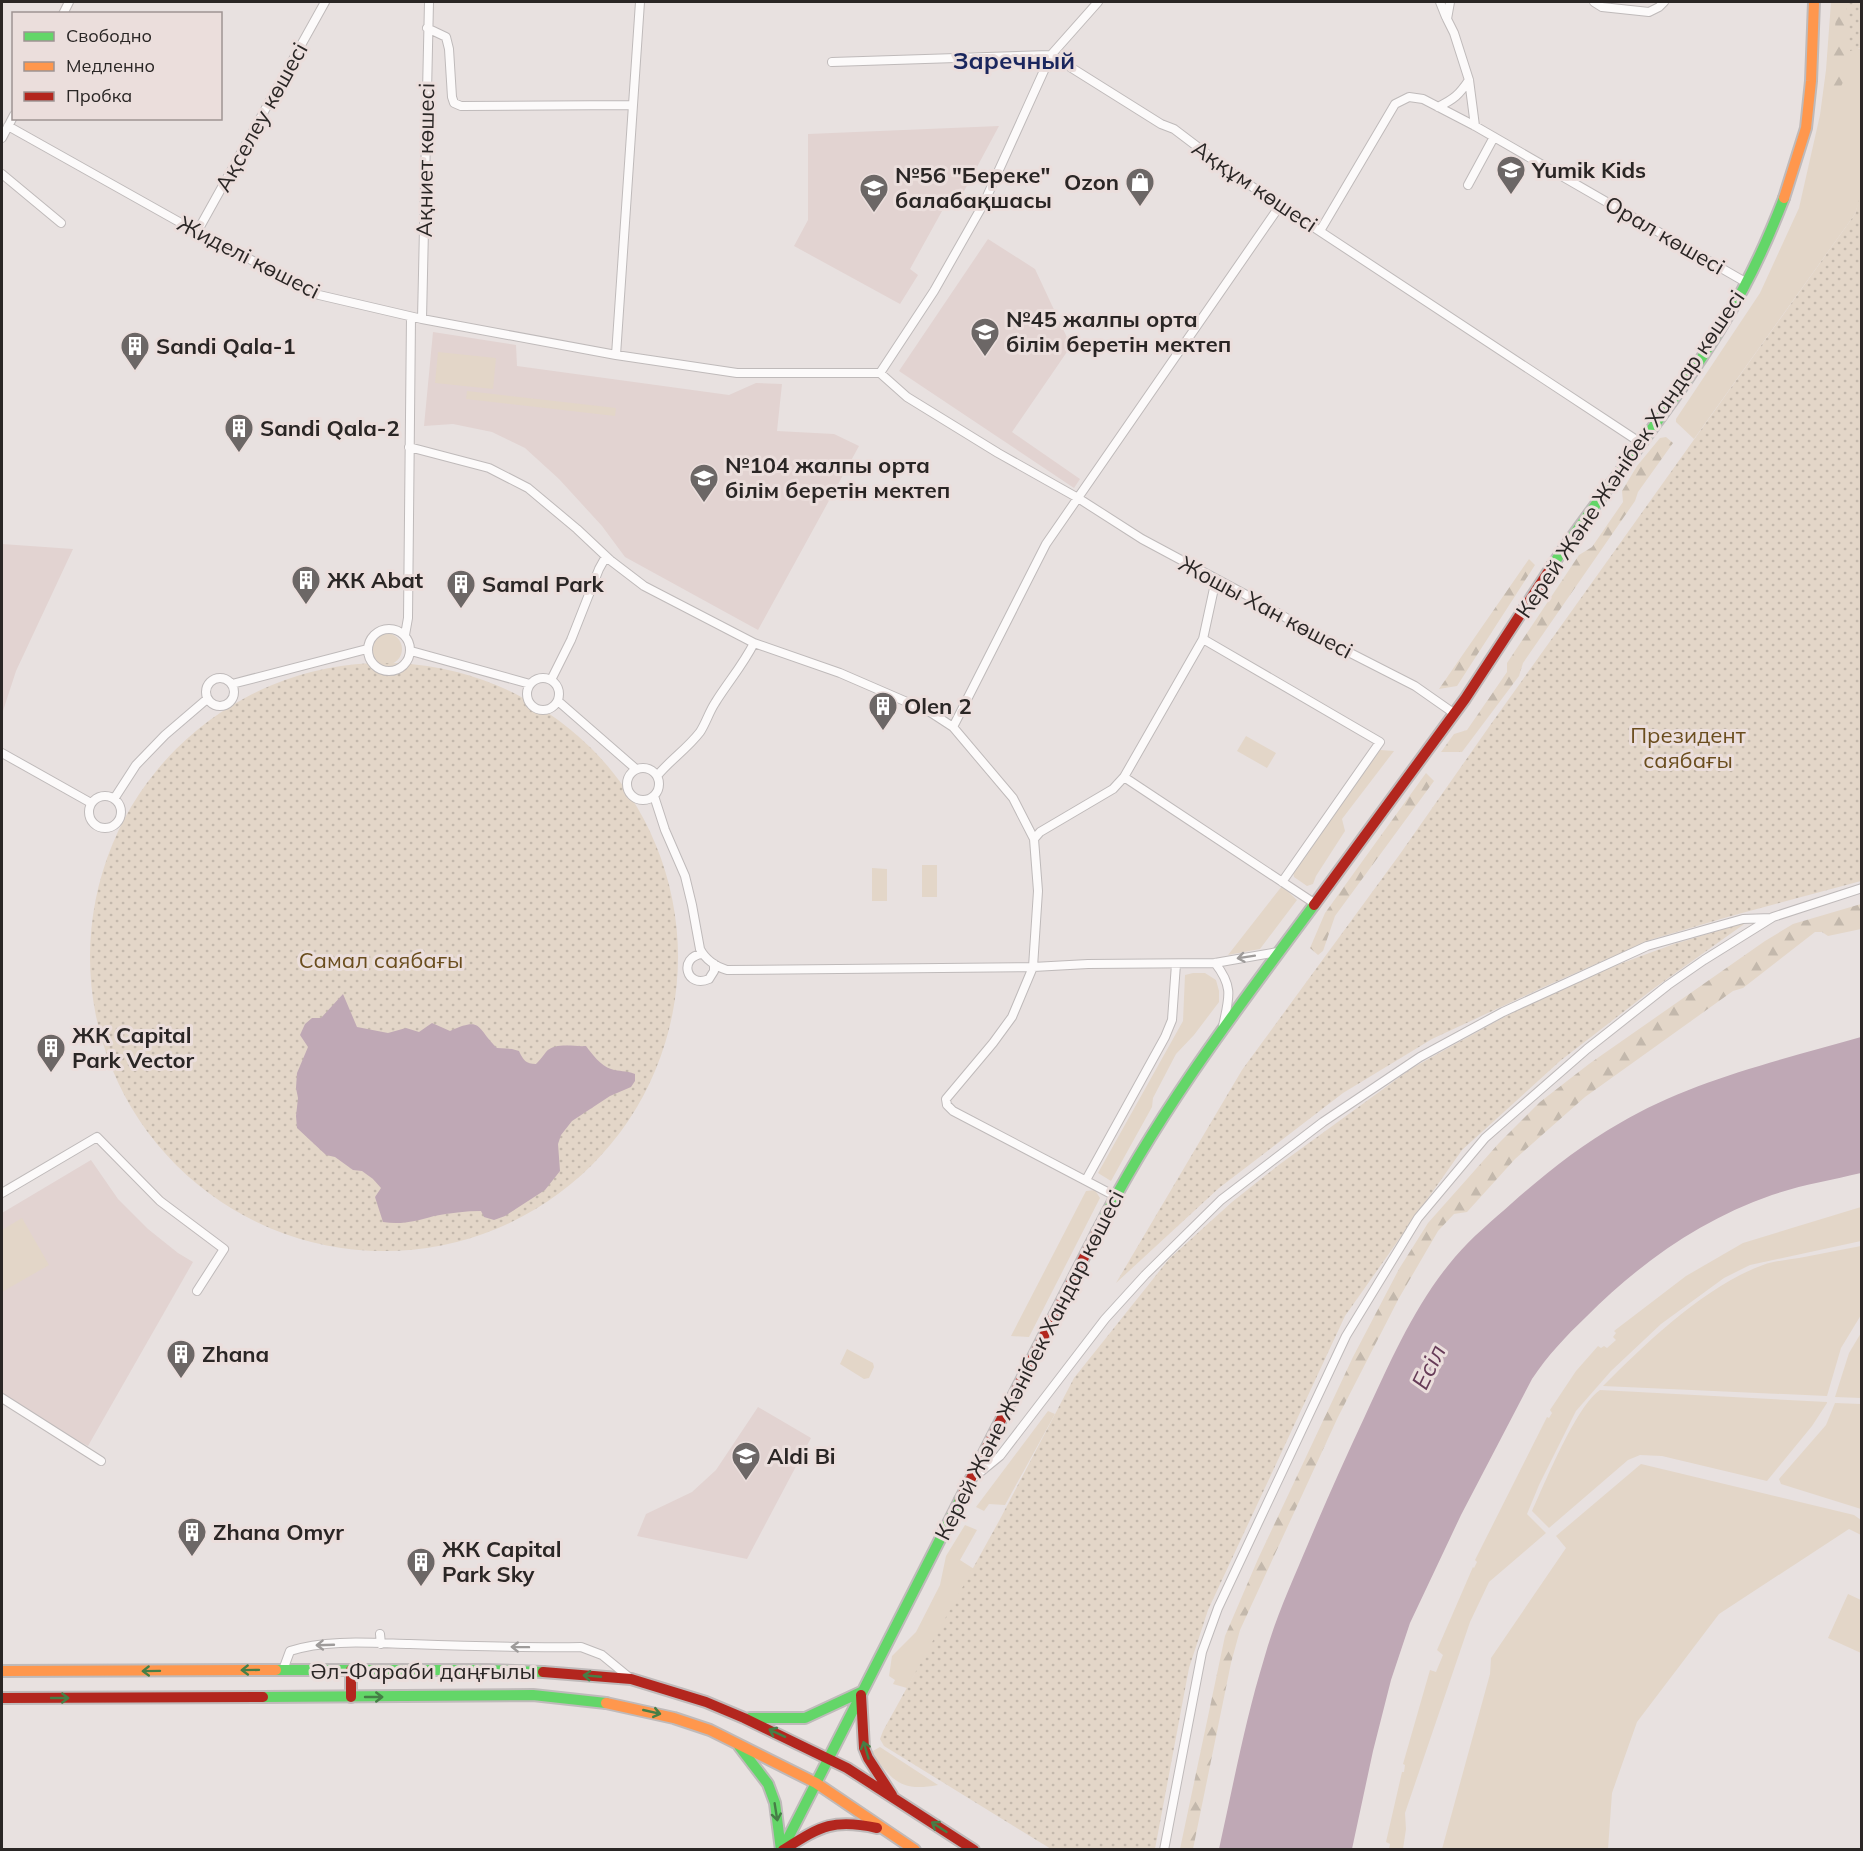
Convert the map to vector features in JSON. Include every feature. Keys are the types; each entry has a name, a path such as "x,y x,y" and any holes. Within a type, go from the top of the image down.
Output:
{"main road":[{"name":"Керей Және Жәнібек Хандар көшесі","path":"782,1850 1115,1196 1184,1084 1314,903 1324,881 1409,777 1455,714 1553,564 1719,330 1747,283 1782,206 1806,129 1812,66 1814,2"},
{"path":"351,1670 351,1697"},
{"name":"Әл-Фараби даңғылы","path":"2,1671 527,1671 631,1679 706,1702 829,1759 974,1850"},
{"path":"744,1718 805,1718 861,1692 864,1748 895,1799"},
{"name":"Әл-Фараби даңғылы","path":"2,1698 533,1695 619,1705 674,1718 710,1730 816,1783 915,1850"},
{"path":"737,1744 768,1784 775,1803 782,1850 819,1829 836,1823 851,1822 886,1830"}],"street":[{"name":"Ақселеу көшесі","path":"197,232 325,2"},
{"name":"Ақниет көшесі","path":"422,320 429,2"},
{"path":"616,355 640,2"},
{"path":"880,373 934,291 984,203 1051,55 1098,2"},
{"path":"1440,2 1454,33 1469,80 1475,126"},
{"path":"1447,19 1450,2"},
{"path":"1594,2 1602,7 1649,12 1664,2"},
{"path":"428,28 446,37 452,97 454,103 461,106 632,105"},
{"path":"832,62 1051,55"},
{"name":"Аққұм көшесі","path":"1051,55 1161,124 1174,129 1236,176 1641,443"},
{"path":"1438,107 1460,94 1469,80"},
{"name":"Орал көшесі","path":"1320,231 1395,104 1409,98 1423,99 1494,136 1747,283"},
{"path":"2,138 12,119"},
{"name":"Жиделі көшесі","path":"8,126 197,232 318,295 422,320 616,355 737,373 880,373"},
{"path":"1468,185 1494,136"},
{"path":"2,174 61,223"},
{"path":"953,727 1046,544 1281,204"},
{"path":"405,635 408,618 411,317"},
{"name":"Жошы Хан көшесі","path":"880,373 907,397 934,415 1078,498 1142,539 1319,637 1415,686 1455,714"},
{"path":"409,447 489,468 528,488 578,529 610,560 644,586 754,643 840,673 930,712 953,727 1013,798 1034,839 1038,891 1033,967 1012,1017 946,1099 947,1105 953,1111 1115,1196"},
{"path":"551,680 571,640 599,569 604,560 610,560"},
{"path":"1034,839 1040,832 1113,789 1124,777 1203,639 1216,579"},
{"path":"390,628 401,631 405,635 409,639 411,651 408,662 400,669 388,672 378,668 370,660 368,649 371,638 379,630 390,628"},
{"path":"1203,639 1380,742 1282,882"},
{"path":"657,776 701,730 715,703 746,659 754,643"},
{"path":"232,684 368,649"},
{"path":"411,651 530,684"},
{"path":"227,679 232,684 235,692 228,705 220,707 213,705 207,699 207,685 213,680 227,679"},
{"path":"538,679 551,680 559,692 558,701 546,710 538,709 528,699 527,691 530,684 538,679"},
{"path":"114,799 136,765 165,735 207,699"},
{"path":"558,701 636,769"},
{"path":"2,753 91,803"},
{"path":"644,767 652,770 657,776 659,787 654,796 641,801 629,794 627,780 636,769 644,767"},
{"path":"1124,777 1314,903"},
{"path":"105,796 114,799 119,805 118,821 104,828 94,824 89,814 91,803 105,796"},
{"path":"654,796 665,830 685,876 702,954 714,964 727,970 1033,967 1089,963 1215,963 1278,952"},
{"path":"1164,1850 1202,1652 1218,1608 1346,1336 1418,1218 1485,1138 1587,1049 1677,979 1773,917 1862,888"},
{"path":"969,1481 1000,1456 1105,1319 1145,1275 1221,1200 1323,1122 1420,1057 1493,1017 1647,946 1743,919 1773,917"},
{"path":"702,954 694,956 688,962 688,971 692,978 700,981 709,979 714,971 714,964"},
{"path":"1215,963 1222,972 1230,992 1223,1029"},
{"path":"1086,1180 1172,1020 1176,964"},
{"path":"2,1193 98,1137 160,1201 224,1249 197,1291"},
{"path":"2,1398 100,1461"},
{"path":"380,1634 381,1644"},
{"path":"283,1670 290,1651 305,1646 381,1644 581,1647 602,1654 631,1679"}],"shaded area":[{"name":"№56 \"Береке\" балабақшасы","path":"999,126 956,206 947,202 910,269 918,275 900,304 794,246 808,220 808,134"},
{"name":"№45 жалпы орта білім беретін мектеп","path":"988,239 1035,269 1071,346 1012,432 1080,479 1074,488 899,371"},
{"name":"№104 жалпы орта білім беретін мектеп","path":"433,332 516,345 517,366 729,395 756,383 782,384 777,431 834,434 859,446 758,630 625,557 602,526 559,479 525,448 492,432 453,424 424,426"},
{"path":"2,544 73,549 16,671 2,714"},
{"path":"91,1160 118,1199 148,1229 193,1262 88,1446 29,1416 2,1397 2,1213"},
{"name":"Aldi Bi","path":"758,1407 811,1438 747,1559 637,1536 646,1514 692,1492 716,1470"}],"green space":[{"path":"1831,2 1846,2 1851,51 1862,48 1862,192 1855,214 1694,439 1676,422 1676,419 1760,293 1799,208 1820,115"},
{"path":"1837,2 1854,2 1858,49 1839,91 1830,92"},
{"path":"1846,2 1861,2 1861,48 1850,51"},
{"name":"Президент саябағы","path":"1861,192 1861,881 1653,939 1432,1039 1343,1093 1219,1188 1116,1283 1242,1070 1400,854 1855,214"},
{"path":"438,352 496,358 493,389 435,383"},
{"path":"467,391 616,408 615,416 466,399"},
{"path":"1666,437 1673,443 1523,663 1519,676 1462,752 1441,752 1454,734 1467,730 1507,672 1507,663 1579,555 1592,547 1623,502 1622,491 1637,466 1660,438"},
{"path":"1529,559 1535,565 1457,686 1439,689"},
{"path":"386,633 397,638 402,649 397,660 386,665 375,660 370,649 375,638"},
{"name":"Самал саябағы","path":"384,663 441,669 496,686 547,713 592,749 628,794 655,845 672,900 678,957 672,1014 655,1069 628,1120 592,1165 547,1201 496,1228 441,1245 384,1251 327,1245 272,1228 221,1201 176,1165 140,1120 113,1069 96,1014 90,957 96,900 113,845 140,794 176,749 221,713 272,686 327,669"},
{"path":"1246,736 1276,753 1267,768 1237,751"},
{"path":"1380,750 1394,751 1342,819 1345,831 1313,884 1307,886 1294,877 1293,872"},
{"path":"1426,773 1434,781 1335,916 1323,951 1318,955 1310,948 1325,913"},
{"path":"922,865 937,865 937,897 922,897"},
{"path":"872,868 887,869 887,901 872,901"},
{"path":"1282,886 1297,900 1260,949 1228,955"},
{"path":"1861,904 1861,929 1828,936 1822,932 1815,932 1743,988 1733,991 1585,1097 1515,1159 1467,1212 1454,1214 1438,1231 1399,1298 1338,1417 1240,1630 1231,1663 1193,1849 1180,1849 1225,1636 1258,1559 1353,1357 1399,1269 1428,1223 1499,1143 1540,1102 1589,1064 1765,941 1793,924"},
{"path":"1747,922 1653,989 1560,1061 1462,1150 1345,1316 1208,1610 1189,1668 1155,1849 1051,1849 884,1746 880,1739 883,1731 999,1521 1074,1378 1169,1259 1232,1202 1280,1164 1412,1068 1526,1005 1603,970 1674,944"},
{"path":"1205,973 1216,980 1219,1002 1176,1054 1153,1098 1152,1107 1111,1181 1098,1173 1183,1021 1185,975"},
{"path":"1095,1190 1100,1198 1029,1337 1011,1336 1086,1191"},
{"path":"1861,1207 1861,1241 1750,1265 1724,1278 1661,1324 1611,1371 1576,1411 1527,1514 1546,1533 1489,1582 1470,1622 1405,1813 1406,1829 1403,1849 1389,1849 1390,1844 1386,1842 1402,1772 1404,1772 1405,1765 1403,1764 1430,1670 1436,1672 1443,1655 1437,1650 1477,1562 1475,1560 1547,1417 1549,1418 1552,1413 1550,1410 1576,1371 1598,1346 1607,1348 1616,1340 1613,1337 1616,1333 1614,1331 1686,1276 1743,1243"},
{"path":"22,1218 49,1265 2,1292 2,1230"},
{"path":"1861,1246 1861,1315 1841,1348 1827,1396 1603,1386 1677,1317 1741,1274 1772,1262"},
{"path":"1861,1333 1861,1398 1835,1397 1849,1353"},
{"path":"847,1349 873,1363 874,1367 869,1378 864,1379 840,1364"},
{"path":"1600,1390 1827,1403 1812,1426 1767,1481 1662,1456 1640,1455 1628,1460 1549,1528 1532,1511 1571,1428"},
{"path":"1835,1403 1861,1404 1861,1509 1781,1484 1779,1479 1826,1425"},
{"path":"1048,1411 1055,1414 1005,1505 989,1504 984,1511 976,1507"},
{"path":"1641,1464 1854,1515 1861,1520 1861,1535 1849,1529 1719,1614 1637,1722 1612,1793 1608,1849 1442,1849 1490,1674 1491,1658 1566,1548 1556,1536"},
{"path":"965,1525 977,1530 960,1560 974,1569 907,1688 893,1684 895,1680 889,1676 892,1656 916,1632 940,1585 946,1556"},
{"path":"1848,1594 1861,1600 1861,1653 1828,1638"},
{"path":"880,1747 938,1785 915,1787 899,1782 885,1770 871,1752"}],"water":[{"path":"343,994 357,1027 388,1033 406,1028 419,1032 432,1023 450,1031 474,1025 482,1030 497,1048 519,1051 525,1061 533,1064 536,1064 546,1052 554,1047 586,1046 607,1067 635,1074 635,1081 631,1087 610,1096 572,1121 561,1135 558,1144 560,1171 545,1190 505,1216 494,1220 484,1217 481,1211 469,1211 409,1222 383,1222 375,1197 381,1188 373,1179 362,1171 353,1170 335,1157 326,1155 297,1128 297,1073 308,1047 300,1035 305,1024 312,1018 321,1018"},
{"name":"Есіл","path":"1861,1037 1861,1173 1772,1195 1720,1217 1672,1245 1607,1297 1558,1346 1532,1379 1461,1515 1410,1623 1391,1680 1352,1849 1219,1849 1251,1706 1268,1644 1290,1587 1384,1374 1416,1313 1455,1257 1483,1229 1551,1170 1620,1123 1648,1108 1707,1083"}],"traffic: fast":[{"path":"1552,566 1700,361 1743,289 1784,198"},
{"path":"1097,1232 1145,1146 1198,1064 1314,905"},
{"path":"782,1850 960,1500"},
{"path":"276,1670 543,1672"},
{"path":"750,1718 805,1718 861,1692"},
{"path":"263,1697 533,1695 606,1703"},
{"path":"739,1746 768,1784 775,1803 781,1850"}],"traffic: slow":[{"path":"1784,198 1806,128 1811,81 1814,2"},
{"path":"2,1671 276,1670"},
{"path":"606,1703 674,1718 710,1730 816,1783 915,1850"}],"traffic: jam":[{"path":"1314,905 1465,699 1552,566"},
{"path":"960,1500 1097,1232"},
{"path":"351,1670 351,1697"},
{"path":"543,1672 631,1679 706,1702 847,1768 974,1850"},
{"path":"861,1695 864,1748 892,1795"},
{"path":"2,1698 263,1697"},
{"path":"783,1850 807,1835 827,1827 849,1824 877,1828"}],"place":[{"name":"Yumik Kids","path":"1511,196"},
{"name":"Ozon","path":"1140,208"},
{"name":"№56 \"Береке\" балабақшасы","path":"874,214"},
{"name":"№45 жалпы орта білім беретін мектеп","path":"985,358"},
{"name":"Sandi Qala-1","path":"135,372"},
{"name":"Sandi Qala-2","path":"239,454"},
{"name":"№104 жалпы орта білім беретін мектеп","path":"704,504"},
{"name":"ЖК Abat","path":"306,606"},
{"name":"Samal Park","path":"461,610"},
{"name":"Olen 2","path":"883,732"},
{"name":"ЖК Capital Park Vector","path":"51,1074"},
{"name":"Zhana","path":"181,1380"},
{"name":"Aldi Bi","path":"746,1482"},
{"name":"Zhana Omyr","path":"192,1558"},
{"name":"ЖК Capital Park Sky","path":"421,1588"}],"district":[{"name":"Заречный","path":"1014,61"}]}
